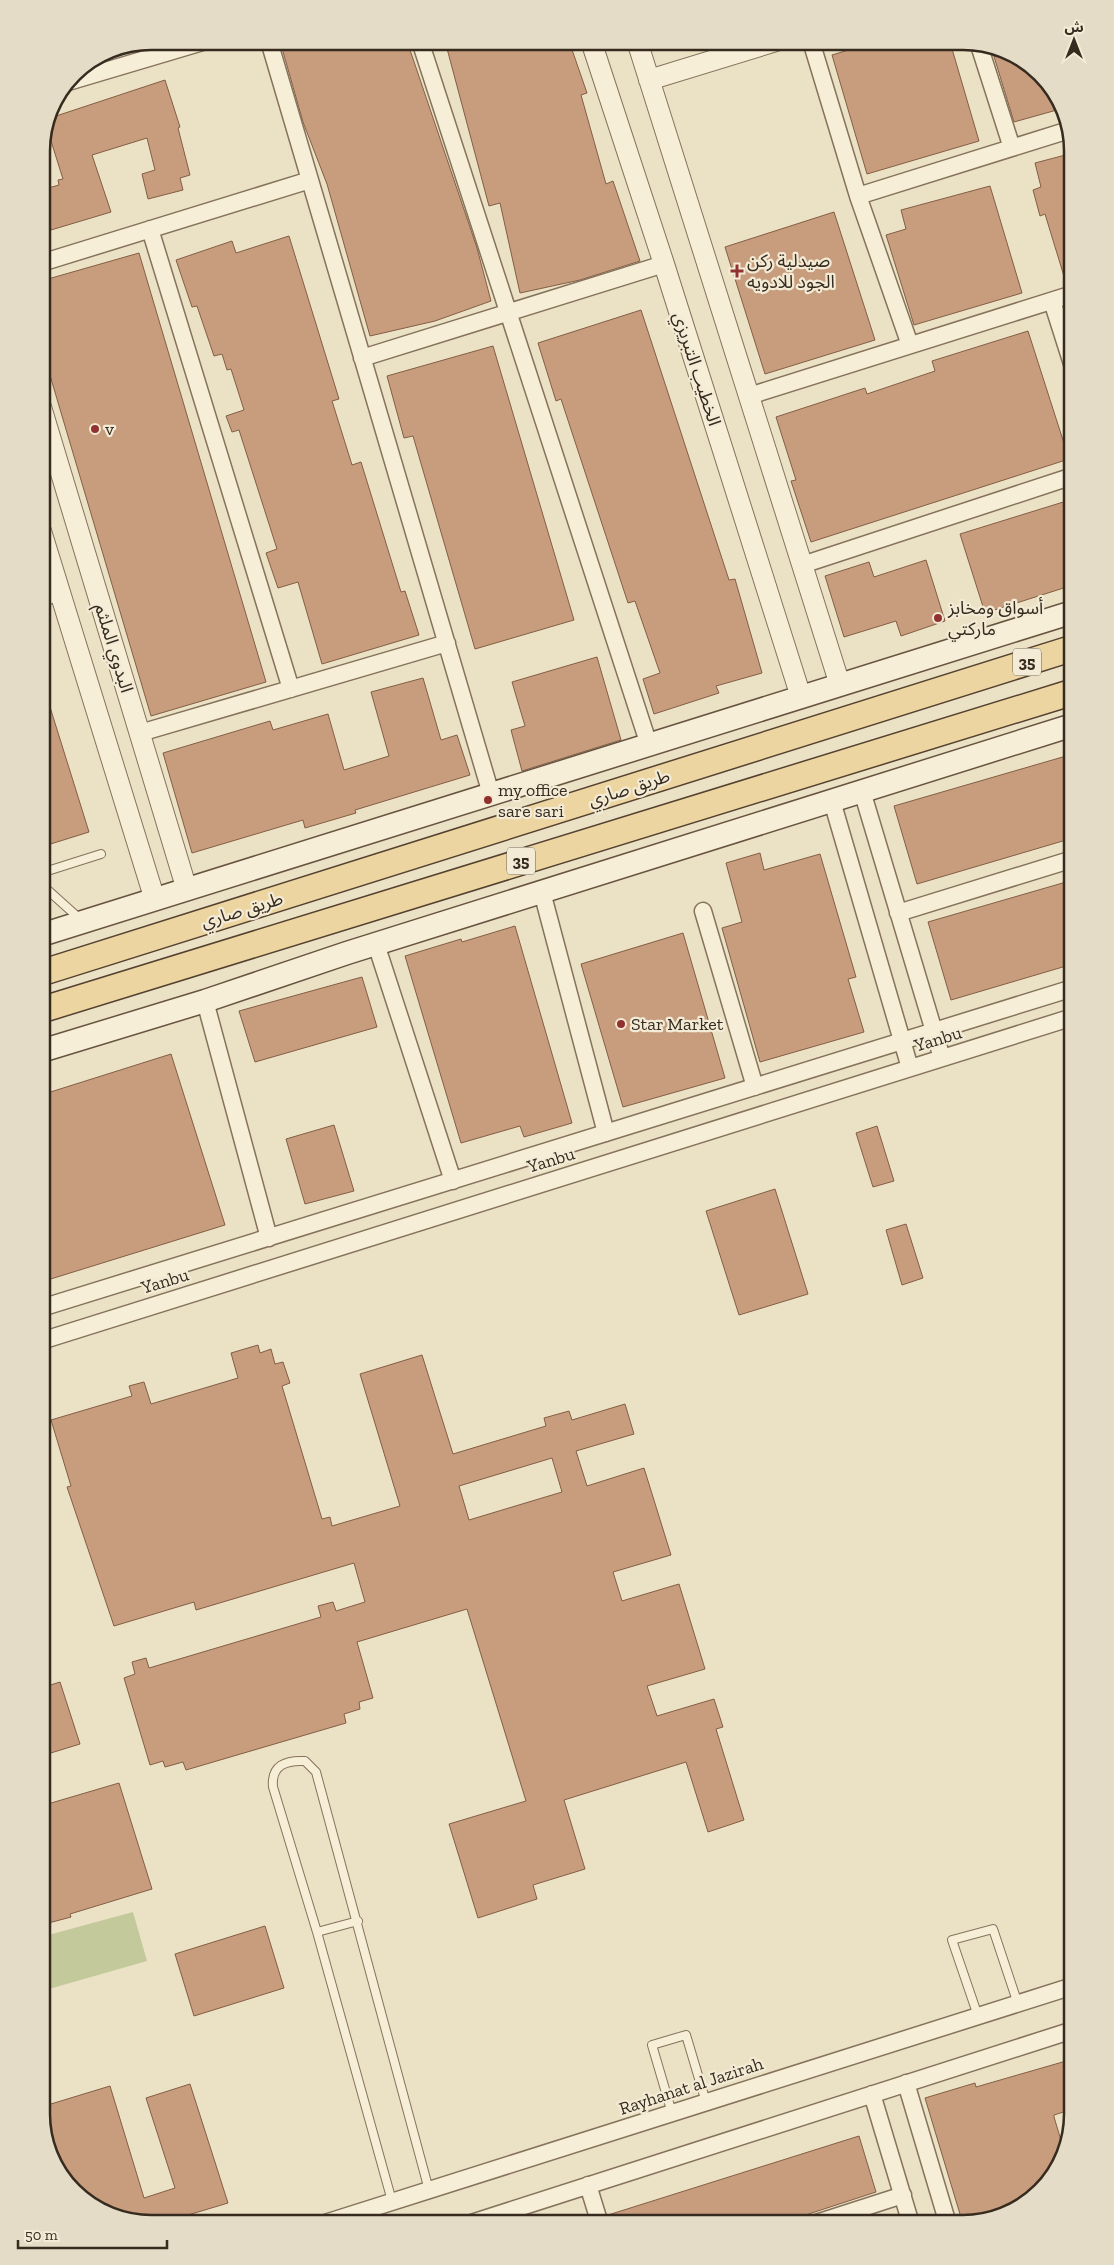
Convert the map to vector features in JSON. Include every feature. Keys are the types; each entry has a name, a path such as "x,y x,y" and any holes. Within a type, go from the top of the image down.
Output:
{"main road":[{"path":"50,932 1064,615"},
{"name":"طريق صاري","path":"50,970 1064,651"},
{"name":"طريق صاري","path":"50,1007 1064,695"},
{"path":"50,1048 205,1001 376,944 1064,729"}],"street":[{"path":"82,78 176,50"},
{"path":"272,50 491,794"},
{"path":"423,50 649,745"},
{"name":"الخطيب التبريزي","path":"594,50 801,697"},
{"path":"645,50 649,80 840,685"},
{"path":"649,80 749,50"},
{"path":"813,50 858,196 910,345"},
{"path":"981,52 1012,148"},
{"path":"858,196 1062,132"},
{"path":"50,260 310,180"},
{"path":"150,229 290,689"},
{"path":"362,358 664,264"},
{"path":"749,396 1064,297"},
{"path":"1052,301 1064,339"},
{"name":"البدوي الملثم","path":"50,434 187,890"},
{"path":"802,564 1064,479"},
{"name":"البدوي الملثم","path":"51,595 155,900"},
{"path":"140,733 447,643"},
{"path":"862,792 942,1058"},
{"path":"832,801 910,1068"},
{"path":"898,913 1064,862"},
{"path":"542,892 606,1133"},
{"path":"703,911 755,1087"},
{"path":"376,944 453,1181"},
{"name":"Yanbu","path":"50,1305 1064,991"},
{"path":"205,1001 269,1238"},
{"name":"Yanbu","path":"50,1337 1064,1020"},
{"name":"Rayhanat al Jazirah","path":"349,2215 1064,1989"},
{"path":"496,2215 1064,2033"},
{"path":"906,2083 945,2215"},
{"path":"872,2094 909,2215"},
{"path":"588,2185 597,2215"},
{"path":"841,2215 903,2195"}],"lane":[{"path":"50,870 102,854"},
{"path":"50,892 83,922"},
{"path":"392,2201 317,1932 273,1787 272,1778 275,1769 282,1764 305,1761 316,1772 358,1921 429,2190"},
{"path":"317,1932 358,1921"},
{"path":"978,2016 952,1940 993,1929 1018,2004"},
{"path":"672,2113 652,2045 686,2035 706,2102"}],"green space":[{"path":"133,1912 147,1961 50,1989 50,1935"}],"building":[{"path":"283,50 410,50 477,248 491,301 435,321 370,336 327,184 303,122"},
{"path":"447,50 572,50 587,93 581,95 606,184 613,181 640,261 580,280 520,293 500,203 489,206"},
{"path":"848,50 952,50 979,141 867,174 832,55"},
{"path":"993,55 1007,60 1029,75 1043,90 1055,111 1014,122"},
{"path":"165,80 180,127 178,128 190,175 180,178 183,190 148,199 142,174 155,170 147,138 92,155 111,212 50,230 50,188 59,185 58,180 63,179 51,140 57,116"},
{"path":"1064,155 1064,276 1045,214 1040,216 1033,190 1041,187 1035,163"},
{"path":"990,186 1022,293 914,325 886,235 906,229 901,210"},
{"path":"834,212 875,340 765,374 725,247"},
{"path":"289,236 339,399 332,401 352,465 361,462 401,592 405,591 419,635 322,664 298,582 278,588 266,553 277,549 239,430 232,432 226,416 244,410 231,369 227,370 222,354 214,356 197,306 192,307 176,260 232,241 236,253"},
{"path":"139,253 266,682 151,716 50,375 50,278"},
{"path":"641,310 729,580 735,579 762,673 716,686 719,693 654,714 643,679 660,673 635,601 628,603 561,399 556,401 538,343"},
{"path":"1028,331 1064,443 1064,461 811,542 791,481 796,480 776,417 865,388 867,394 935,371 932,361"},
{"path":"493,346 574,620 475,649 413,436 404,438 387,376"},
{"path":"1064,502 1064,588 985,613 960,534"},
{"path":"926,560 945,621 901,636 896,621 844,637 825,576 869,562 874,577"},
{"path":"597,657 621,740 522,771 511,730 525,726 512,682"},
{"path":"423,678 441,740 457,735 470,775 355,810 356,813 305,828 303,820 192,853 163,753 270,721 273,730 328,714 344,770 389,756 371,692"},
{"path":"50,707 89,832 50,844"},
{"path":"1064,757 1064,841 917,884 894,806"},
{"path":"760,853 764,870 820,854 856,977 848,979 864,1032 760,1062 722,928 742,922 726,863"},
{"path":"1064,883 1064,967 951,1000 928,922"},
{"path":"515,926 572,1123 524,1137 520,1126 461,1143 405,956 461,939 462,942"},
{"path":"683,933 725,1078 623,1107 581,964"},
{"path":"362,977 377,1027 255,1062 239,1011"},
{"path":"171,1054 225,1225 50,1279 50,1092"},
{"path":"334,1125 354,1191 305,1204 286,1139"},
{"path":"877,1126 894,1181 873,1187 856,1133"},
{"path":"775,1189 808,1294 739,1315 706,1211"},
{"path":"906,1224 923,1278 902,1285 886,1230"},
{"path":"258,1345 260,1353 271,1349 275,1364 283,1362 290,1383 282,1386 322,1519 330,1517 332,1526 400,1506 360,1374 422,1355 453,1454 546,1426 544,1418 569,1411 572,1420 625,1404 634,1434 576,1451 587,1486 644,1468 671,1555 613,1572 622,1601 679,1584 705,1669 647,1686 657,1716 714,1699 723,1727 716,1729 744,1820 708,1832 686,1762 564,1800 585,1869 533,1885 537,1899 478,1918 449,1824 526,1801 467,1609 357,1642 373,1698 359,1702 360,1709 344,1714 346,1723 186,1770 183,1762 165,1767 163,1761 150,1765 124,1678 135,1674 132,1662 146,1658 149,1668 321,1617 318,1606 333,1602 336,1611 365,1602 354,1563 196,1610 194,1602 114,1626 67,1487 71,1486 51,1420 132,1396 129,1386 144,1382 151,1404 238,1378 231,1353","holes":["552,1458 562,1492 469,1520 459,1486"]},
{"path":"60,1682 80,1744 50,1753 50,1685"},
{"path":"119,1783 152,1889 70,1914 71,1917 50,1923 50,1803"},
{"path":"265,1926 284,1988 194,2016 175,1954"},
{"path":"1064,2062 1064,2112 1054,2115 1061,2139 1054,2158 1047,2170 1029,2190 1007,2205 982,2213 960,2215 925,2098 975,2083 976,2087"},
{"path":"190,2084 228,2203 188,2215 145,2215 132,2213 119,2210 95,2198 67,2170 53,2140 50,2104 110,2086 144,2198 175,2188 146,2098"},
{"path":"859,2136 876,2192 806,2215 608,2215"}],"place":[{"name":"صيدلية ركن الجود للادويه","path":"737,271"},
{"name":"v","path":"95,429"},
{"name":"أسواق ومخابز ماركتي","path":"938,618"},
{"name":"my office sare sari","path":"488,800"},
{"name":"Star Market","path":"621,1024"}]}
